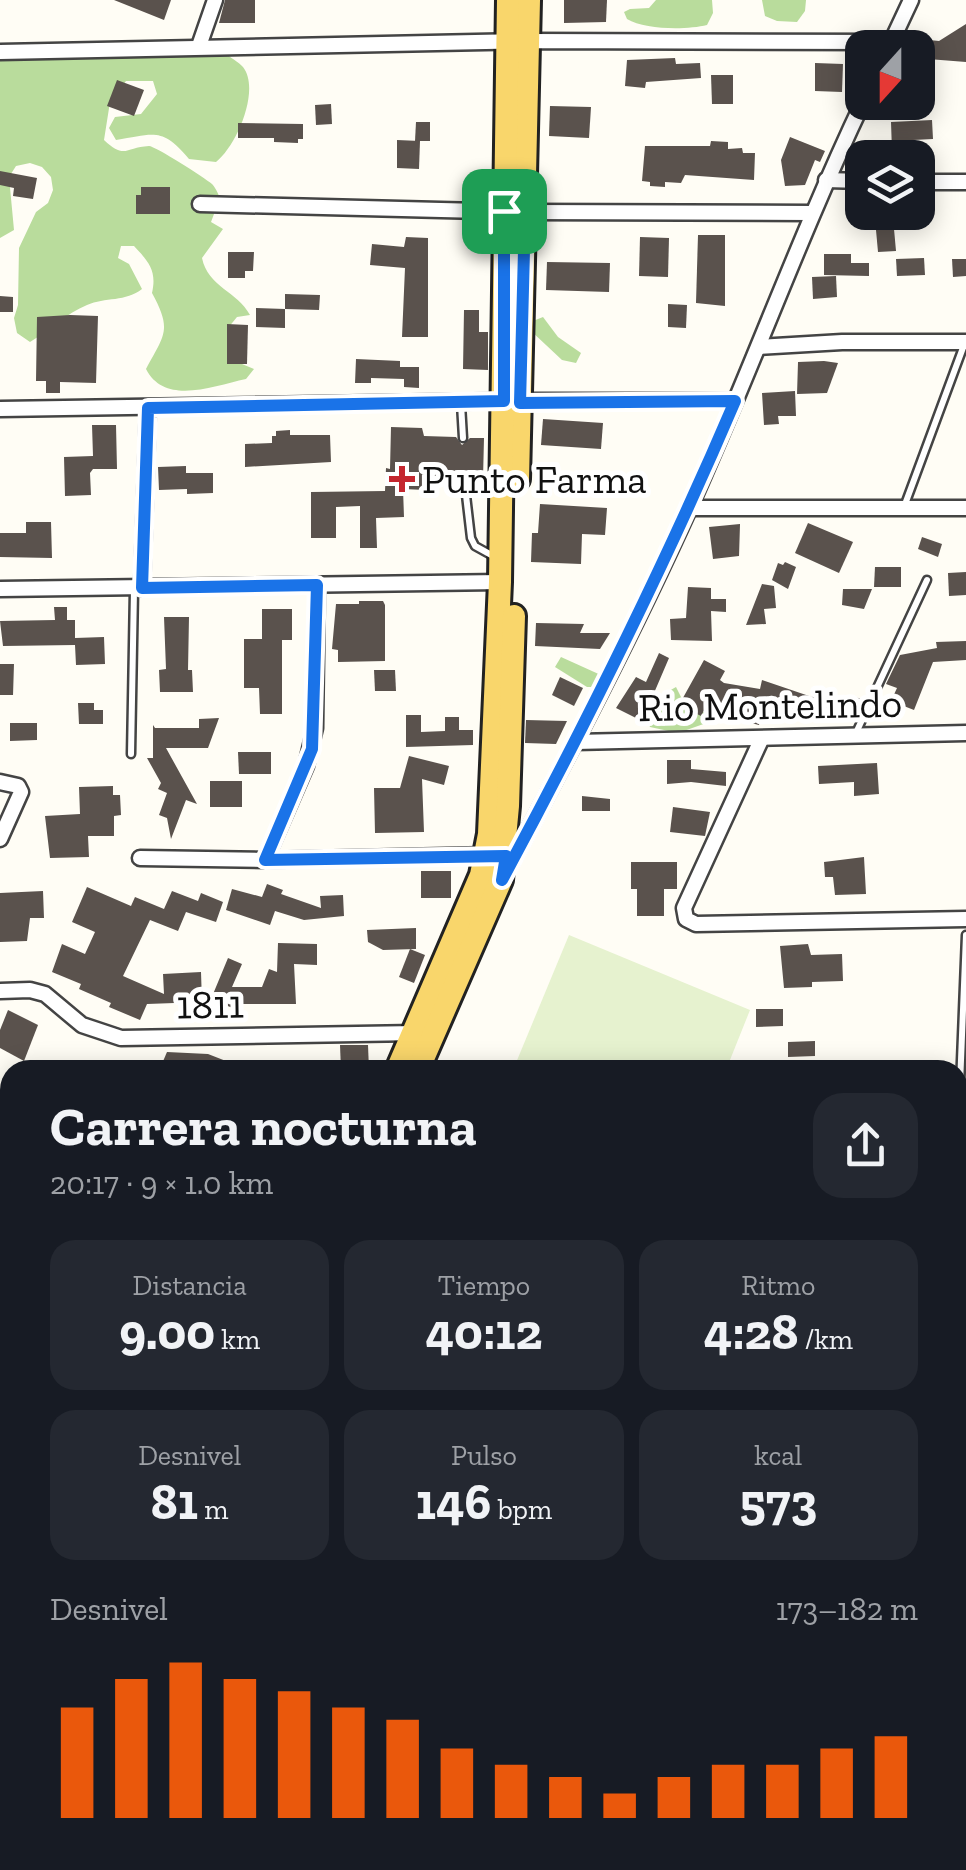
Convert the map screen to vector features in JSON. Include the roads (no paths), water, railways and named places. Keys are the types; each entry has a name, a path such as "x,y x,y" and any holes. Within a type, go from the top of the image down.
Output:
{"main road":[{"path":"508,0 518,41"},
{"path":"420,1060 425,1033 467,913 496,855 512,402 518,41 529,0"},
{"path":"405,1060 425,1033 502,880 496,855 500,571 502,488 512,402"}],"street":[{"path":"199,46 215,0"},
{"path":"898,30 912,0"},
{"path":"0,52 518,41 845,45"},
{"path":"502,880 690,508 854,120"},
{"path":"826,180 845,181"},
{"path":"935,182 966,182"},
{"path":"200,204 812,213"},
{"path":"759,347 965,342"},
{"path":"0,410 735,401"},
{"path":"138,588 148,408"},
{"path":"690,508 966,508"},
{"path":"0,589 317,585 500,571"},
{"path":"265,860 312,749 317,585"},
{"name":"Rio Montelindo","path":"575,742 966,733"},
{"path":"761,740 684,908 686,919 696,924 966,919"},
{"path":"0,782 18,786 20,792 0,839"},
{"path":"140,858 265,860 496,855"},
{"name":"1811","path":"0,991 30,990 44,994 82,1025 121,1038 425,1033"}],"lane":[{"path":"903,508 965,342"},
{"path":"461,402 462,438"},
{"path":"464,478 475,546 500,571"},
{"path":"465,490 502,488"},
{"path":"854,736 927,580"},
{"path":"130,754 138,588"},
{"path":"962,1060 966,935"}],"place":[{"name":"Punto Farma","path":"402,479"}]}
